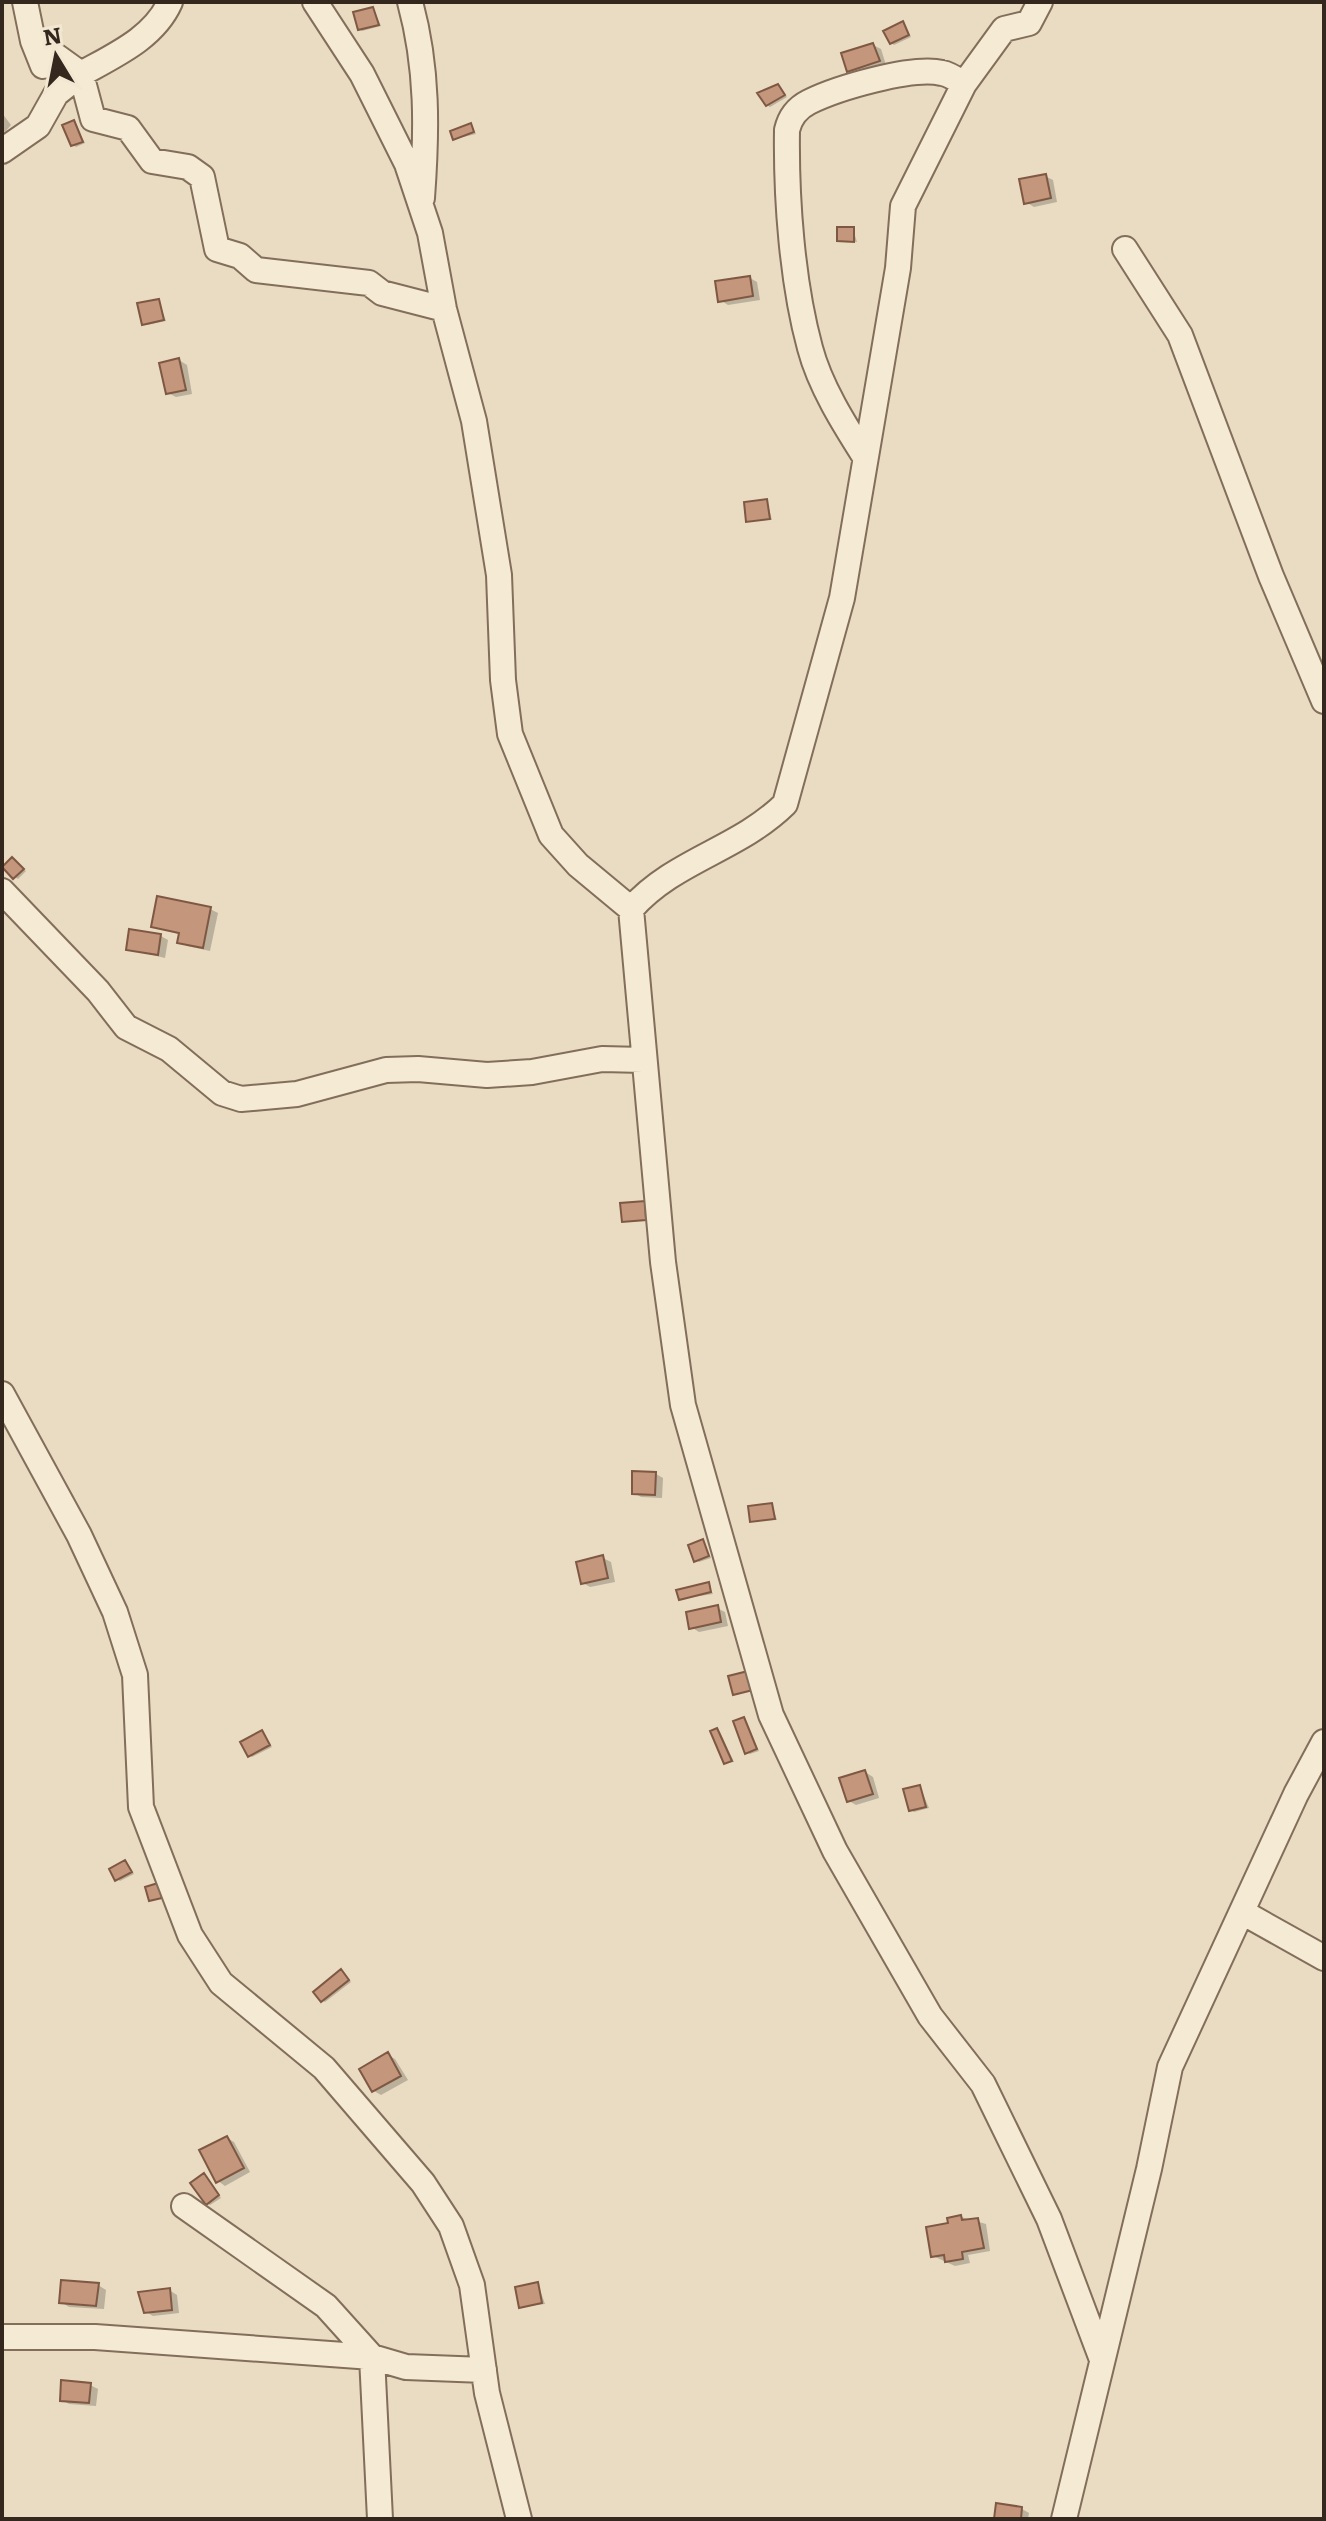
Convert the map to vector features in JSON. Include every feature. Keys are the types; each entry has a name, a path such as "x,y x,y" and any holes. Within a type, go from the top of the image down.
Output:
{"street":[{"path":"25,2 33,41 43,66 56,56 81,74 93,119 128,128 152,161 188,167 202,177 217,249 240,256 256,270 369,283 382,293 444,309"},
{"path":"2,151 38,126 56,94 81,74 122,52 160,23 170,2"},
{"path":"315,2 362,74 407,164 430,233 444,309 474,421 499,575 503,680 510,734 551,835 578,865 631,909"},
{"path":"410,2 424,64 428,118 422,209"},
{"path":"1040,2 1029,23 1004,29 964,84 903,206 898,268 842,598 785,804 762,827 651,886 631,909 663,1262 683,1405 771,1715 835,1851 930,2016 983,2084 1049,2219 1101,2357"},
{"path":"865,457 841,419 810,351 798,289 787,130 791,117 808,102 861,84 941,72 964,84"},
{"path":"1125,249 1180,335 1271,576 1324,701"},
{"path":"2,891 98,991 126,1027 169,1049 222,1093 241,1099 297,1094 386,1070 418,1069 487,1075 532,1072 602,1059 643,1060"},
{"path":"2,1394 79,1535 115,1612 135,1675 141,1807 190,1935 221,1983 324,2068 423,2183 451,2226 472,2285 484,2370 519,2519"},
{"path":"1064,2519 1149,2169 1170,2067 1324,1742"},
{"path":"1242,1912 1324,1958"},
{"path":"184,2206 326,2306 372,2357 380,2519"},
{"path":"2,2337 95,2337 372,2357 406,2367 484,2370"}],"building":[{"path":"373,7 379,25 358,30 353,12"},
{"path":"903,21 909,35 890,44 883,31"},
{"path":"873,43 880,61 847,72 841,53"},
{"path":"778,84 785,95 766,106 757,93"},
{"path":"74,120 83,142 71,146 62,125"},
{"path":"471,123 474,132 453,140 450,131"},
{"path":"1046,174 1051,198 1024,204 1019,179"},
{"path":"837,227 854,227 854,242 837,241"},
{"path":"750,276 753,296 718,302 715,281"},
{"path":"159,299 164,320 142,325 137,303"},
{"path":"179,358 186,390 166,394 159,363"},
{"path":"767,499 770,519 746,522 744,502"},
{"path":"12,857 24,869 13,879 2,867"},
{"path":"157,896 211,907 203,948 177,943 179,933 151,927"},
{"path":"129,929 161,934 158,955 126,950"},
{"path":"645,1201 646,1220 622,1222 620,1203"},
{"path":"632,1471 656,1472 655,1495 632,1494"},
{"path":"772,1503 775,1519 750,1522 748,1506"},
{"path":"703,1539 709,1556 694,1562 688,1545"},
{"path":"603,1555 608,1578 581,1584 576,1562"},
{"path":"709,1582 711,1592 679,1600 676,1590"},
{"path":"718,1605 721,1622 689,1629 686,1612"},
{"path":"748,1671 753,1690 733,1695 728,1676"},
{"path":"744,1717 757,1749 745,1754 733,1721"},
{"path":"717,1728 732,1761 724,1764 710,1731"},
{"path":"262,1730 270,1745 248,1757 240,1742"},
{"path":"865,1770 873,1794 847,1802 839,1778"},
{"path":"920,1785 926,1807 909,1811 903,1789"},
{"path":"125,1860 132,1872 115,1881 109,1869"},
{"path":"158,1883 162,1898 149,1901 145,1887"},
{"path":"341,1969 349,1980 321,2002 313,1992"},
{"path":"388,2052 401,2076 372,2092 359,2069"},
{"path":"227,2136 244,2168 216,2183 199,2150"},
{"path":"204,2173 219,2195 206,2205 190,2183"},
{"path":"961,2215 962,2220 978,2218 984,2248 962,2252 963,2259 945,2262 944,2255 931,2257 926,2227 948,2223 947,2218"},
{"path":"61,2280 99,2283 96,2306 59,2303"},
{"path":"538,2282 542,2303 519,2308 515,2287"},
{"path":"170,2288 172,2310 144,2313 138,2292"},
{"path":"61,2380 91,2383 89,2403 60,2401"},
{"path":"996,2503 1022,2507 1021,2519 994,2519"}]}
